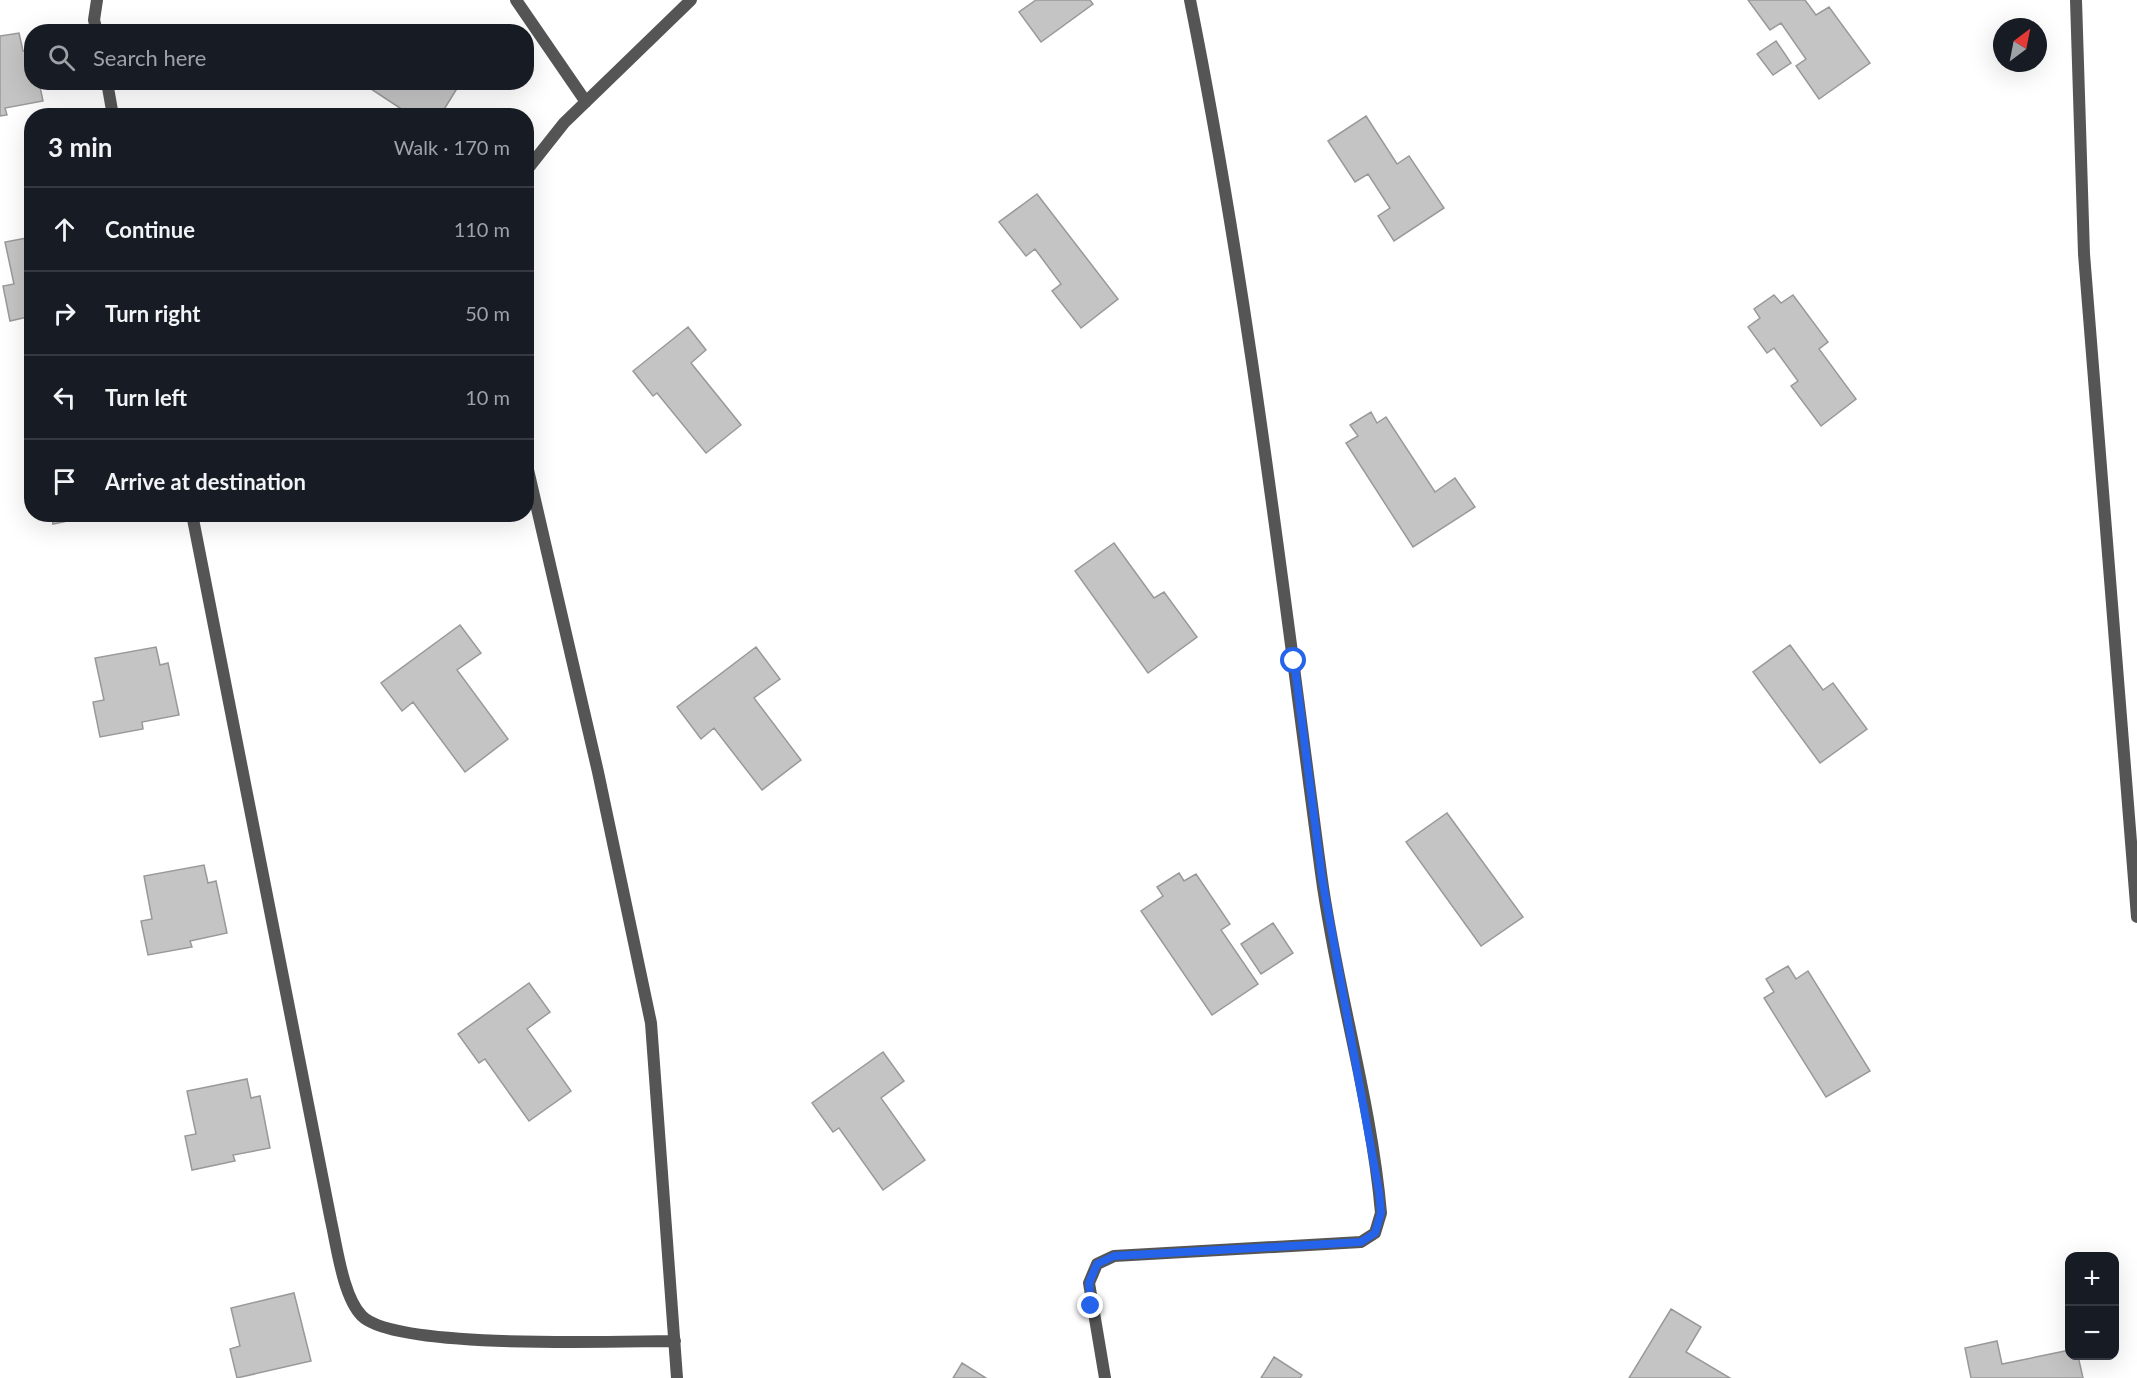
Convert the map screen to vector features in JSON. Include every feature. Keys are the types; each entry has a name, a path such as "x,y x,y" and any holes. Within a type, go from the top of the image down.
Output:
{"street":[{"path":"95,24 97,0"},
{"path":"516,0 532,24"},
{"path":"534,161 564,123 691,0"},
{"path":"1105,1378 1089,1283 1097,1264 1114,1256 1361,1242 1375,1233 1381,1213 1322,878 1251,349 1216,130 1190,0"},
{"path":"2076,0 2084,254 2137,916"},
{"path":"534,26 586,102"},
{"path":"108,90 112,108"},
{"path":"534,496 598,772 651,1023 677,1378"},
{"path":"194,522 331,1221 353,1301 363,1316 379,1326 411,1335 450,1339 675,1341"}],"building":[{"path":"1036,0 1090,0 1093,4 1041,42 1019,12"},
{"path":"1748,0 1805,0 1816,15 1829,7 1870,63 1819,99 1796,66 1806,59 1781,23 1770,30"},
{"path":"19,33 24,51 24,90 41,90 43,101 5,108 7,115 0,116 0,36"},
{"path":"1776,41 1791,63 1773,75 1757,54"},
{"path":"373,90 456,90 445,108 400,108"},
{"path":"1366,116 1397,164 1409,156 1444,208 1394,241 1378,216 1390,208 1368,174 1355,182 1328,141"},
{"path":"1037,194 1118,299 1081,328 1052,291 1061,284 1035,249 1026,256 999,222"},
{"path":"24,238 24,318 10,321 3,286 14,284 5,242"},
{"path":"1774,295 1781,303 1793,295 1828,342 1819,349 1856,399 1821,426 1791,386 1798,381 1774,348 1767,353 1748,327 1760,318 1754,309"},
{"path":"688,327 706,350 691,363 741,425 706,453 657,393 653,396 633,371"},
{"path":"1371,412 1377,423 1386,417 1435,492 1455,478 1475,507 1413,547 1346,443 1358,436 1350,425"},
{"path":"1114,543 1154,598 1164,592 1197,637 1148,673 1075,571"},
{"path":"460,625 481,653 457,670 508,739 465,772 413,702 402,711 381,683"},
{"path":"1790,645 1823,690 1833,683 1867,729 1820,763 1753,672"},
{"path":"156,647 160,665 168,663 179,715 142,722 143,729 100,737 93,702 104,700 95,658"},
{"path":"756,647 780,679 754,698 801,760 762,790 714,728 701,739 677,707"},
{"path":"1447,813 1523,917 1481,946 1406,842"},
{"path":"204,865 208,883 216,881 227,933 190,941 192,947 148,955 141,921 152,919 144,876"},
{"path":"1179,873 1184,881 1196,874 1230,924 1221,930 1258,984 1212,1015 1141,911 1163,896 1157,887"},
{"path":"1273,923 1293,953 1261,974 1241,944"},
{"path":"1788,966 1796,979 1808,971 1870,1071 1826,1097 1764,998 1774,992 1766,979"},
{"path":"529,983 550,1012 527,1029 571,1091 529,1121 485,1059 479,1063 458,1034"},
{"path":"883,1052 904,1081 881,1098 925,1160 883,1190 839,1128 833,1132 812,1103"},
{"path":"247,1079 251,1098 260,1096 270,1148 233,1155 235,1161 192,1170 185,1136 196,1134 187,1091"},
{"path":"294,1293 311,1361 237,1378 230,1349 240,1346 231,1308"},
{"path":"1671,1309 1701,1327 1686,1352 1730,1378 1629,1378"},
{"path":"1997,1341 2002,1364 2065,1351 2065,1360 2079,1360 2083,1378 1971,1378 1965,1348"},
{"path":"1274,1357 1302,1375 1300,1378 1261,1378"},
{"path":"962,1363 986,1378 953,1378"}],"route":[{"path":"1091,1306 1089,1283 1097,1264 1114,1256 1361,1242 1375,1233 1381,1213 1379,1192 1322,878 1294,661"}]}
